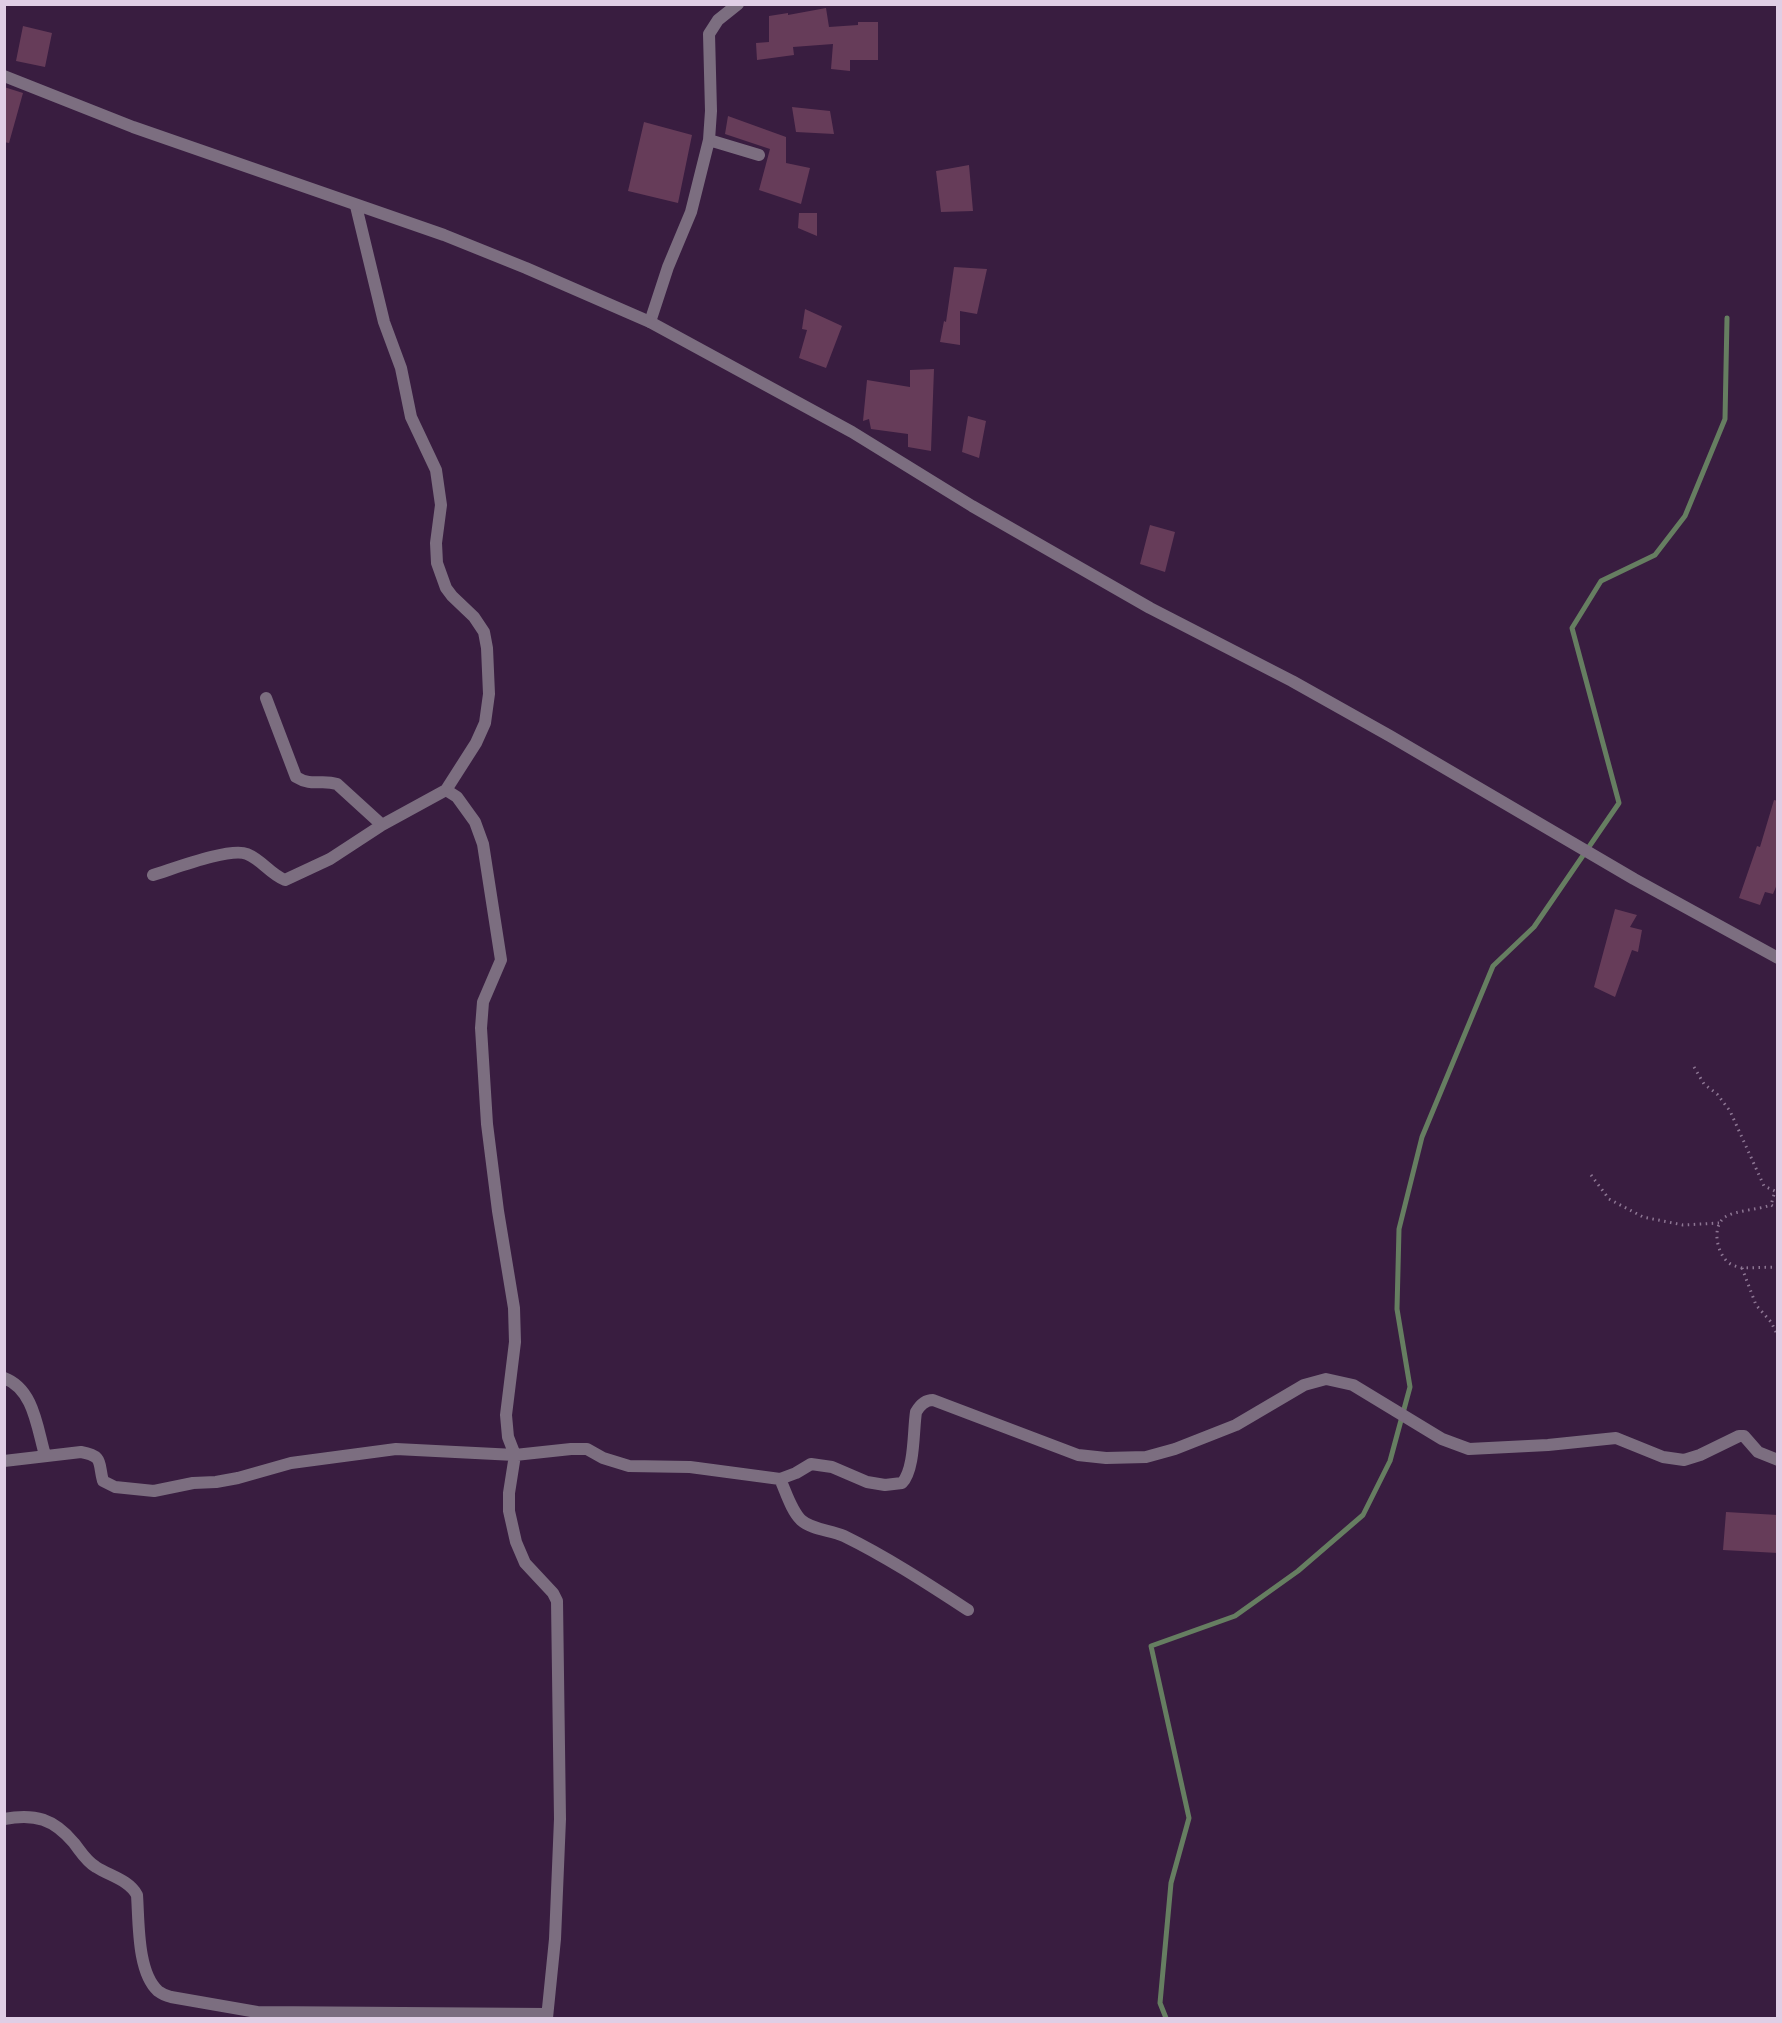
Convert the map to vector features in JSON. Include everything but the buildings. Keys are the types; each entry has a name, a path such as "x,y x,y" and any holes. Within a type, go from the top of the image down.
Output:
{"street":[{"path":"650,322 668,267 691,212 709,140 711,111 709,34 712,26 738,4"},
{"path":"4,76 133,127 444,235 650,322 852,432 972,506 1150,608 1292,681 1707,921 1778,958"},
{"path":"709,140 759,155"},
{"path":"153,875 231,852 244,852 285,880 330,859 382,825 446,790 476,743 485,723 489,694 484,632 474,617 446,588 437,563 436,543 441,505 436,470 411,417 401,368 384,322 356,206"},
{"path":"266,698 296,777 305,782 329,781 337,784 360,802 382,825"},
{"path":"4,1819 19,1816 37,1817 52,1824 74,1842 88,1862 132,1887 137,1895 143,1962 149,1980 159,1992 171,1998 257,2015 547,2016 555,1939 560,1819 557,1601 554,1593 525,1563 516,1542 509,1511 509,1493 515,1455 508,1437 506,1415 515,1342 514,1308 498,1210 483,1080 481,1028 483,1002 501,960 483,844 475,822 457,797 446,790"},
{"path":"4,1378 20,1386 25,1392 33,1410 45,1455"},
{"path":"4,1461 81,1452 93,1454 101,1462 103,1481 115,1487 154,1491 193,1483 238,1478 291,1462 396,1449 515,1455 587,1449 603,1458 629,1466 690,1467 780,1479 811,1464 832,1467 867,1482 885,1485 902,1483 906,1478 914,1447 916,1412 928,1400 1078,1455 1106,1458 1146,1457 1175,1449 1236,1425 1304,1385 1326,1379 1353,1385 1442,1439 1469,1449 1548,1445 1616,1438 1663,1457 1684,1460 1700,1455 1738,1436 1744,1436 1758,1452 1778,1460"},
{"path":"780,1479 801,1520 844,1536 968,1610"}],"path":[{"path":"1694,1067 1704,1084 1717,1094 1730,1111 1764,1186 1776,1190 1771,1205"},
{"path":"1591,1174 1610,1199 1643,1217 1683,1225 1719,1223 1726,1217 1771,1205 1778,1209"},
{"path":"1719,1223 1717,1236 1720,1251 1729,1263 1743,1268 1778,1267"},
{"path":"1743,1268 1756,1305 1771,1322 1778,1336"}],"waterway":[{"path":"1166,2018 1160,2003 1171,1883 1189,1818 1151,1646 1235,1616 1298,1571 1363,1515 1390,1461 1410,1387 1397,1309 1399,1229 1422,1137 1493,966 1534,927 1619,803 1572,628 1601,581 1655,555 1685,516 1725,419 1727,318"}]}
